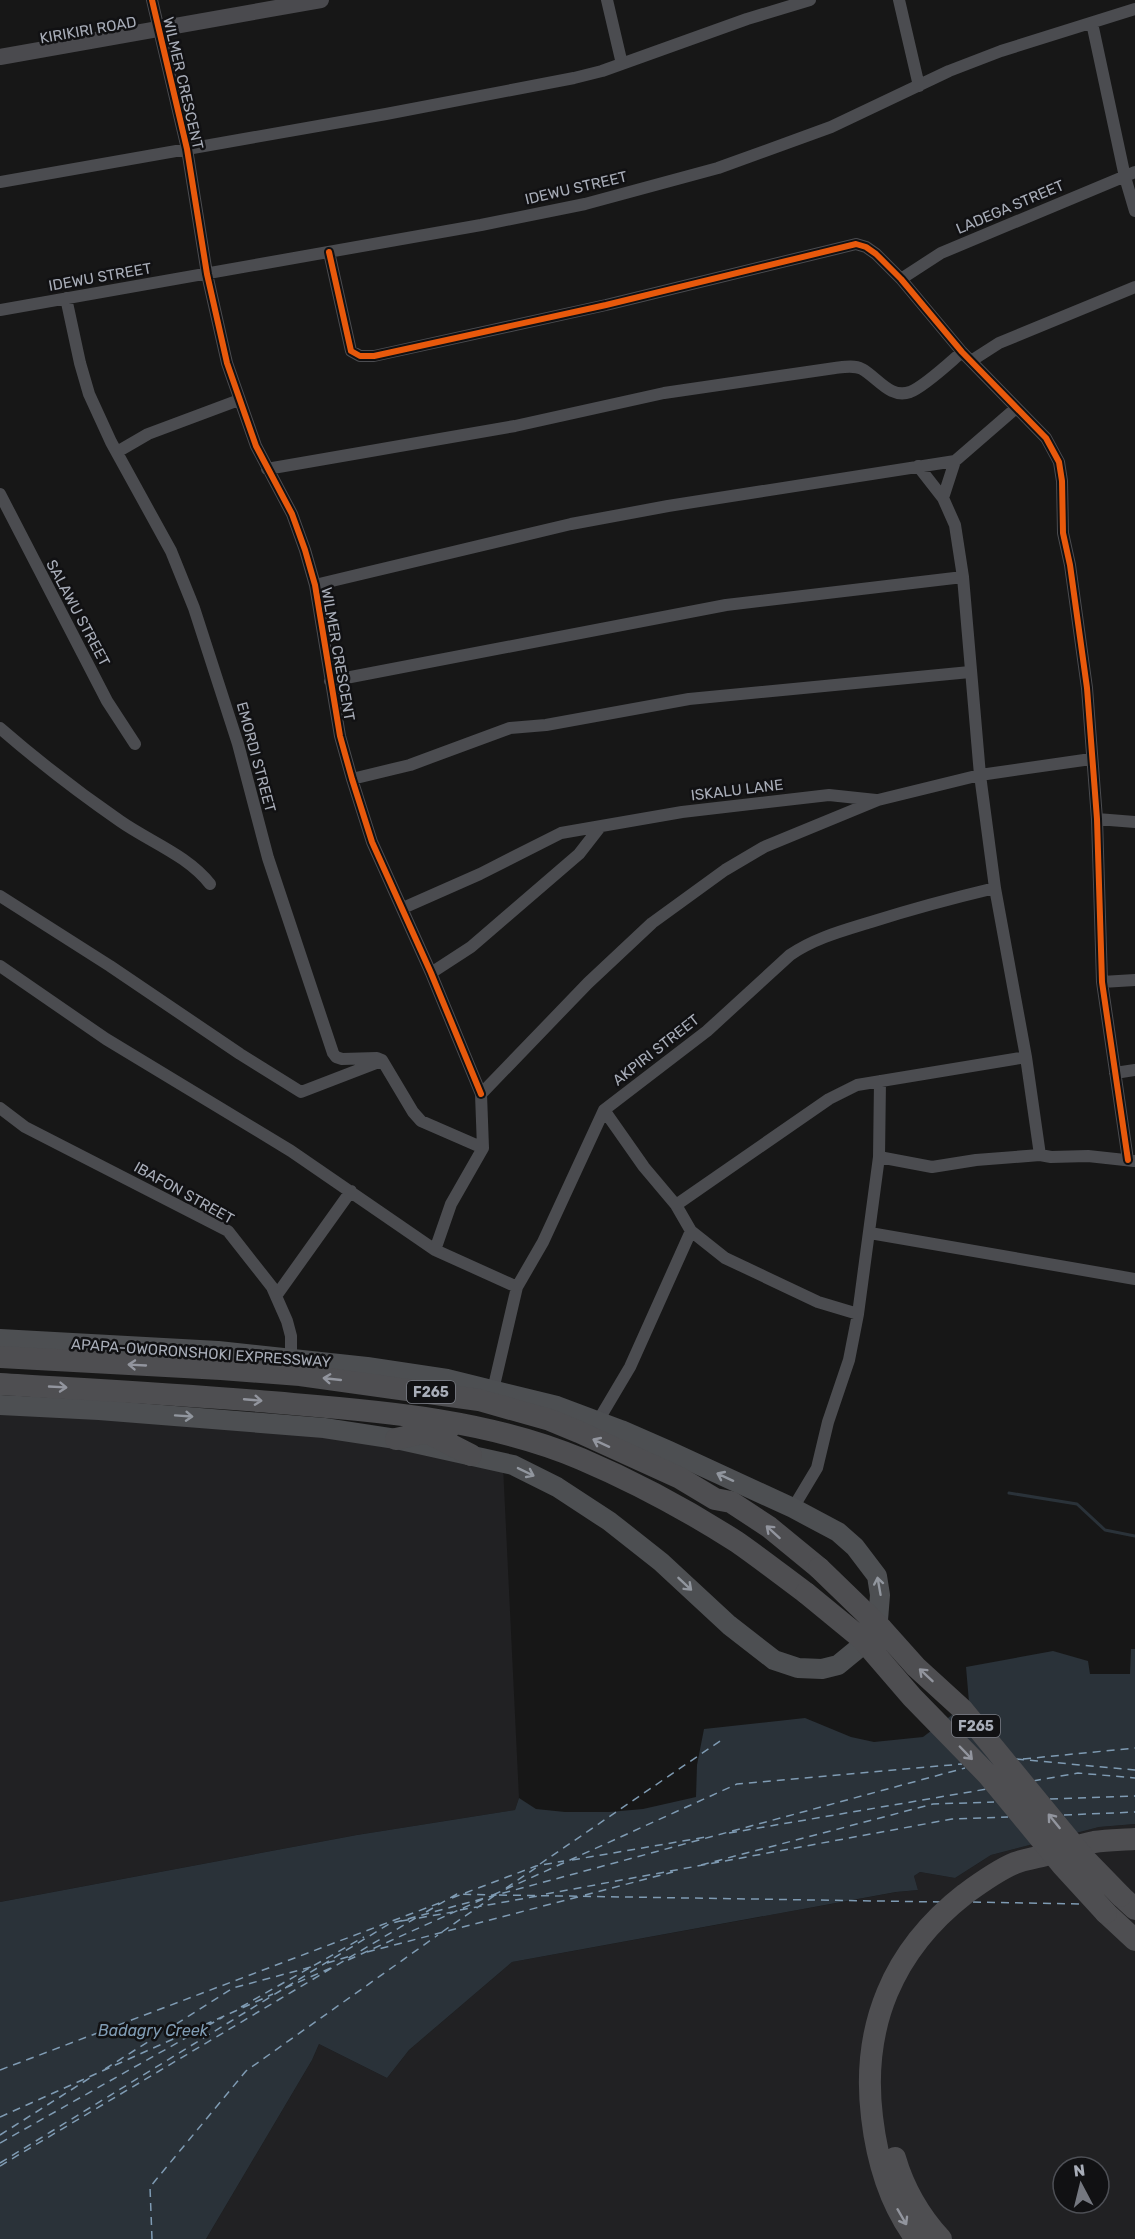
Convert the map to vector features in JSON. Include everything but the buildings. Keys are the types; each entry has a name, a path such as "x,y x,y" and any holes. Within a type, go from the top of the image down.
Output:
{"highway":[{"name":"APAPA-OWORONSHOKI EXPRESSWAY","path":"0,1357 366,1375 442,1386 479,1400 550,1420 641,1459 680,1478 715,1499 731,1502 770,1527 782,1540 819,1568 882,1629 916,1667 962,1709 1085,1859 1128,1902"},
{"path":"366,1375 399,1383 442,1386"},
{"name":"F265","path":"0,1384 211,1397 396,1413 519,1437 573,1456 646,1489 738,1543 806,1593 862,1639 912,1697 988,1775 1062,1865 1106,1913 1135,1940"},
{"path":"396,1413 425,1432 471,1455"},
{"path":"396,1439 453,1426 481,1428"},
{"path":"916,2239 899,2214 890,2192 876,2148 871,2109 869,2082 873,2036 893,1978 918,1940 939,1917 988,1878 1015,1863 1026,1860 1093,1843 1135,1839"},
{"path":"941,2239 928,2225 904,2185 890,2140 884,2096 883,2068 886,2041 891,2020 907,1985 934,1941 963,1913 994,1890 1041,1870 1105,1854 1135,1852"}],"main road":[{"name":"KIRIKIRI ROAD","path":"0,57 321,0"},
{"name":"APAPA-OWORONSHOKI EXPRESSWAY","path":"0,1339 218,1351 291,1358 366,1375"},
{"name":"APAPA-OWORONSHOKI EXPRESSWAY","path":"0,1405 99,1410 324,1428 396,1439 513,1465 557,1487 618,1527 729,1625 774,1660 798,1668 822,1669 838,1665 852,1655 875,1632 880,1595 877,1576 855,1547 837,1532 793,1508 598,1421 557,1406 493,1390 442,1386"}],"street":[{"name":"WILMER CRESCENT","path":"152,0 157,30 187,149 207,274 227,363 239,400 267,469 292,514 315,585 340,736 352,779 372,842 403,908 481,1094"},
{"path":"607,0 622,64"},
{"path":"0,182 527,87 602,71 747,19 810,0"},
{"path":"899,0 919,86"},
{"name":"IDEWU STREET","path":"0,310 481,225 585,204 718,168 831,127 949,71 1001,51 1135,9"},
{"path":"1092,23 1130,174 1135,211"},
{"name":"LADEGA STREET","path":"901,279 941,252 1130,174"},
{"path":"329,252 351,351 360,356 374,356 606,305 856,244 876,254 901,279 967,357 1046,438 1059,462 1062,481 1063,533 1070,565 1087,688 1097,819 1102,982 1115,1073 1132,1161 1088,1156 1040,1155 976,1160 932,1167 879,1157"},
{"path":"267,469 515,426 664,393 835,368 853,366 862,369 892,392 902,394 913,391 967,357 1135,287"},
{"name":"EMORDI STREET","path":"66,298 89,394 117,452 171,551 194,608 238,744 268,858 333,1053 336,1058 342,1059 377,1058 382,1060"},
{"path":"117,452 156,431 239,400"},
{"path":"942,498 955,461 1016,409"},
{"path":"315,585 571,524 668,506 955,461"},
{"path":"918,466 942,498 956,525 963,577 980,775 996,888 1026,1057 1040,1155"},
{"name":"SALAWU STREET","path":"0,494 107,701 135,744"},
{"path":"330,681 726,605 963,577"},
{"path":"352,779 410,765 510,728 546,724 689,699 970,672"},
{"path":"0,728 56,774 121,822 186,861 210,884"},
{"path":"435,1250 451,1204 483,1148 481,1094 588,983 652,923 725,870 764,847 878,801 980,775 1091,759"},
{"name":"ISKALU LANE","path":"403,908 480,874 554,836 635,819 829,795 878,801"},
{"path":"1097,819 1135,822"},
{"path":"431,973 471,947 579,854 600,827"},
{"name":"AKPIRI STREET","path":"493,1390 517,1287 543,1242 604,1110 707,1031 790,955 805,945 826,936 934,902 996,888"},
{"path":"0,896 301,1092 382,1060 413,1112 422,1121 483,1148"},
{"path":"0,966 106,1040 291,1151 435,1250 517,1287"},
{"path":"1102,982 1135,981"},
{"path":"676,1204 830,1099 857,1085 1026,1057"},
{"path":"1115,1073 1135,1070"},
{"path":"793,1508 816,1468 828,1422 849,1360 870,1233 879,1157 880,1082"},
{"name":"IBAFON STREET","path":"0,1108 25,1127 228,1231 272,1287 289,1329 291,1358"},
{"path":"604,1110 644,1167 676,1204 691,1231 725,1258 818,1302 858,1314"},
{"path":"276,1296 351,1191"},
{"path":"598,1421 630,1367 691,1231"},
{"path":"870,1233 1135,1279"}],"shaded area":[{"path":"0,1404 253,1419 503,1466 519,1798 515,1810 357,1835 0,1902"},
{"path":"1135,1824 1135,2239 206,2239 312,2060 319,2044 387,2078 409,2050 512,1962 918,1890 914,1876 920,1872 955,1878 991,1855 1099,1827"}],"water":[{"name":"Badagry Creek","path":"1131,1649 1135,1649 1135,1824 1099,1827 991,1855 955,1878 920,1872 914,1876 918,1890 896,1892 512,1962 409,2050 387,2078 319,2044 312,2060 206,2239 0,2239 0,1902 357,1835 515,1810 519,1798 536,1809 565,1812 643,1809 696,1797 697,1765 704,1729 805,1718 851,1737 874,1742 923,1737 969,1702 966,1667 1053,1651 1088,1661 1090,1674 1130,1674"}],"waterway":[{"path":"1009,1493 1077,1504 1105,1530 1135,1536"}],"ferry route":[{"path":"540,1864 720,1741"},
{"path":"1023,1759 1135,1748"},
{"path":"1016,1759 1135,1770"},
{"path":"493,1895 737,1784 962,1764"},
{"path":"0,2163 389,1924 965,1768"},
{"path":"1033,1781 1078,1773 1135,1778"},
{"path":"729,1833 987,1789"},
{"path":"1050,1799 1135,1796"},
{"path":"701,1865 933,1804 994,1802"},
{"path":"1064,1815 1135,1812"},
{"path":"546,1894 952,1819 1008,1817"},
{"path":"572,1860 706,1837"},
{"path":"452,1898 536,1866 564,1861"},
{"path":"506,1888 537,1867"},
{"path":"585,1895 673,1872"},
{"path":"426,1912 457,1894 494,1895"},
{"path":"499,1895 941,1902"},
{"path":"442,1932 494,1896"},
{"path":"460,1910 538,1896"},
{"path":"367,1952 578,1897"},
{"path":"348,1960 483,1899"},
{"path":"0,2070 442,1902"},
{"path":"973,1902 1082,1904"},
{"path":"419,1918 453,1912"},
{"path":"0,2166 419,1916"},
{"path":"401,1921 414,1919"},
{"path":"152,2239 150,2187 246,2071 438,1935"},
{"path":"241,2007 364,1937"},
{"path":"327,1963 351,1956"},
{"path":"105,2069 233,1988 311,1967"},
{"path":"285,1988 333,1967"},
{"path":"0,2117 273,1994"},
{"path":"0,2143 223,2017"},
{"path":"0,2135 93,2076"}],"cycle path":[{"path":"152,0 187,149 207,274 227,363 256,446 292,514 305,550 315,585 340,736 352,779 372,842 431,973 481,1094"},
{"path":"329,252 351,351 360,356 374,356 606,305 856,244 876,254 901,279 962,352 1046,438 1059,462 1062,481 1063,533 1070,565 1087,688 1097,819 1102,982 1128,1160"}]}
